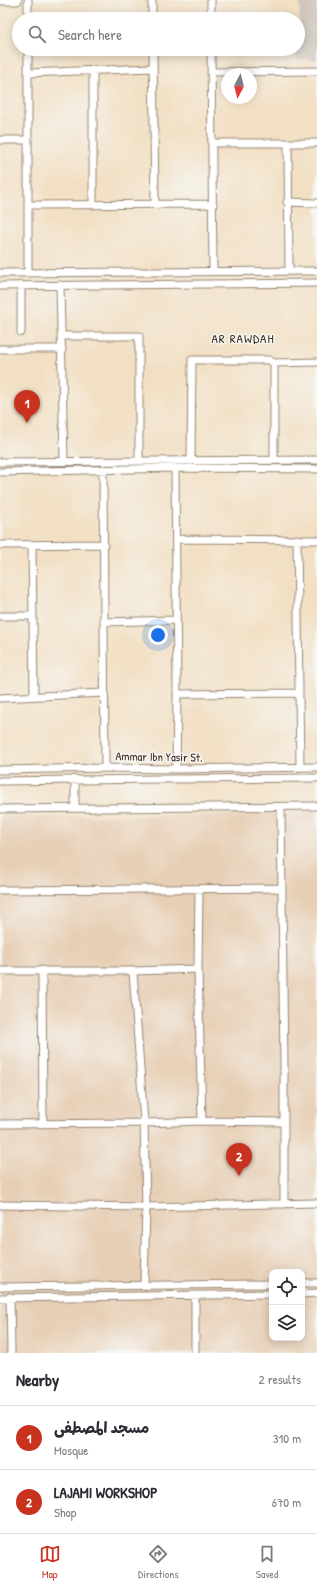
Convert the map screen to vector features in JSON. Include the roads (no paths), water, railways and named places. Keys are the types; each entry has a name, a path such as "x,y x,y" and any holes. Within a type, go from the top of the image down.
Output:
{"main road":[{"path":"0,0 17,0"}],"street":[{"path":"28,0 28,12"},
{"path":"152,0 152,12"},
{"path":"211,0 211,12"},
{"path":"28,56 28,273"},
{"path":"153,56 155,204"},
{"path":"212,56 213,271"},
{"path":"28,73 153,68"},
{"path":"93,70 93,205"},
{"path":"212,72 317,71"},
{"path":"0,140 28,140"},
{"path":"212,143 317,143"},
{"path":"288,143 287,202 289,271"},
{"path":"287,202 317,203"},
{"path":"28,205 213,204"},
{"path":"0,273 317,271"},
{"path":"0,286 317,283"},
{"path":"21,285 21,332"},
{"path":"60,285 64,462"},
{"path":"61,336 139,336 140,461"},
{"path":"0,350 62,349"},
{"path":"191,461 192,360 269,360 274,363 317,362"},
{"path":"274,363 274,460"},
{"path":"0,462 317,460"},
{"path":"175,468 177,694 176,769"},
{"path":"0,472 175,468 317,469"},
{"path":"103,469 105,768"},
{"path":"176,539 317,540"},
{"path":"297,539 300,767"},
{"path":"0,545 104,544"},
{"path":"32,545 34,696"},
{"path":"0,616 32,616"},
{"path":"104,622 176,620"},
{"path":"0,698 104,693"},
{"path":"177,694 298,693"},
{"name":"Ammar Ibn Yasir St.","path":"0,770 317,767"},
{"name":"Ammar Ibn Yasir St.","path":"0,781 75,779 317,778"},
{"path":"75,779 75,808"},
{"path":"0,809 317,806"},
{"path":"280,807 284,1204"},
{"path":"0,890 282,888"},
{"path":"199,889 198,969 202,1121"},
{"path":"0,971 133,971 198,969"},
{"path":"42,970 43,1123"},
{"path":"133,971 144,1123 146,1207 144,1285"},
{"path":"0,1124 202,1121 284,1122"},
{"path":"0,1205 146,1207 317,1203"},
{"path":"305,1283 317,1283"},
{"path":"0,1287 269,1284"},
{"path":"0,1298 269,1294"},
{"path":"305,1294 317,1294"},
{"path":"195,1295 195,1353"},
{"path":"10,1297 11,1353"}],"place":[{"name":"مسجد المصطفى","path":"27,423"},
{"name":"LAJAMI WORKSHOP","path":"239,1176"}],"district":[{"name":"AR RAWDAH","path":"243,338"}]}
